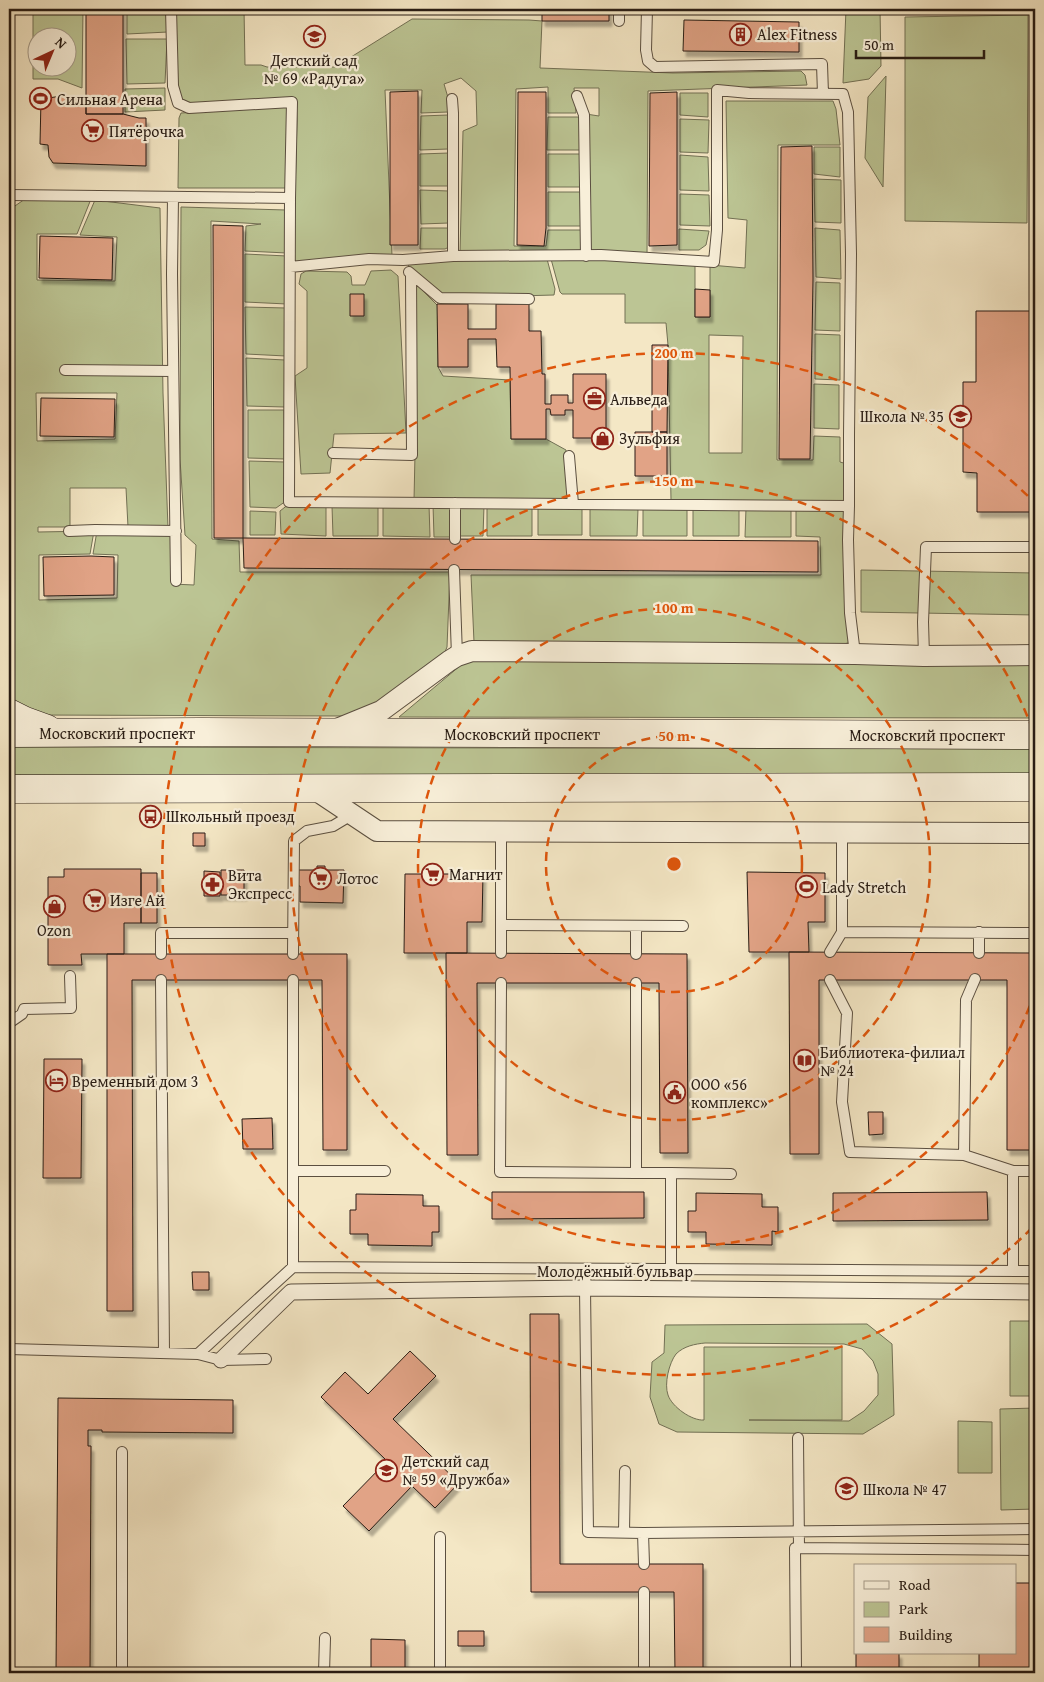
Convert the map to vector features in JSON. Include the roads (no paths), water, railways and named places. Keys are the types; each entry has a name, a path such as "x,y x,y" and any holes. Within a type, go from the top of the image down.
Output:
{"main road":[{"path":"9,713 58,733"},
{"name":"Московский проспект","path":"9,733 1035,735"},
{"path":"9,789 1035,787"},
{"path":"9,809 60,789"}],"street":[{"path":"325,733 381,711 457,656 472,651 924,656 1035,655"},
{"path":"314,788 377,831 1035,833"},
{"name":"Молодёжный бульвар","path":"221,1360 291,1292 585,1288 1035,1292"}],"lane":[{"path":"171,9 173,86 178,103 189,108 292,102 289,502 850,506"},
{"path":"618,9 619,21"},
{"path":"647,9 646,50 648,61 656,67 822,64 823,94"},
{"path":"290,267 369,259 403,260 452,256 601,256 714,262 717,230 717,90 749,94 843,94 848,112 852,254 849,435 850,506 848,540 850,613 854,654"},
{"path":"577,96 584,115 586,256"},
{"path":"452,100 452,256"},
{"path":"9,195 290,198"},
{"path":"173,197 176,581"},
{"path":"403,260 411,274 440,298 529,299"},
{"path":"334,453 412,455 411,274"},
{"path":"65,370 173,371"},
{"path":"569,456 573,504"},
{"path":"454,539 455,503"},
{"path":"69,531 176,531"},
{"path":"924,656 923,622 926,547 1035,547"},
{"path":"454,570 457,656"},
{"path":"293,954 294,841 307,831 333,826 353,814"},
{"path":"501,832 501,953"},
{"path":"830,952 842,932 842,832"},
{"path":"501,925 683,926"},
{"path":"636,926 636,954"},
{"path":"842,932 1034,933"},
{"path":"979,932 979,952"},
{"path":"161,954 161,933 293,933"},
{"path":"9,1023 22,1014 24,1009 71,1008 70,976"},
{"path":"162,980 164,1353"},
{"path":"293,980 293,1267"},
{"path":"830,980 847,1013 842,1102 850,1152 964,1155 1013,1171 1035,1171"},
{"path":"964,1155 966,1000 975,980"},
{"path":"501,982 500,1172 731,1174"},
{"path":"636,983 636,1173"},
{"path":"293,1170 384,1171"},
{"path":"1012,1270 1013,1171"},
{"path":"671,1269 672,1173"},
{"path":"198,1354 293,1267 1035,1271"},
{"path":"586,1269 588,1532 1035,1529"},
{"path":"9,1349 198,1354 221,1360 266,1359"},
{"path":"798,1438 799,1548"},
{"path":"122,1452 122,1673"},
{"path":"624,1532 625,1471"},
{"path":"844,1530 844,1549"},
{"path":"644,1533 644,1564"},
{"path":"440,1537 440,1673"},
{"path":"796,1673 795,1548 1035,1550"},
{"path":"644,1592 644,1673"},
{"path":"324,1673 325,1638"}],"place":[{"name":"Alex Fitness","path":"741,34"},
{"name":"Детский сад № 69 «Радуга»","path":"314,36"},
{"name":"Сильная Арена","path":"41,99"},
{"name":"Пятёрочка","path":"93,131"},
{"name":"Альведа","path":"594,399"},
{"name":"Школа № 35","path":"960,416"},
{"name":"Зульфия","path":"603,438"},
{"name":"Школьный проезд","path":"150,816"},
{"name":"Магнит","path":"433,874"},
{"name":"Лотос","path":"321,878"},
{"name":"Вита Экспресс","path":"212,884"},
{"name":"Lady Stretch","path":"806,887"},
{"name":"Изге Ай","path":"94,900"},
{"name":"Ozon","path":"54,906"},
{"name":"Библиотека-филиал № 24","path":"804,1061"},
{"name":"Временный дом 3","path":"56,1081"},
{"name":"ООО «56 комплекс»","path":"675,1093"},
{"name":"Детский сад № 59 «Дружба»","path":"386,1470"},
{"name":"Школа № 47","path":"847,1489"}]}
